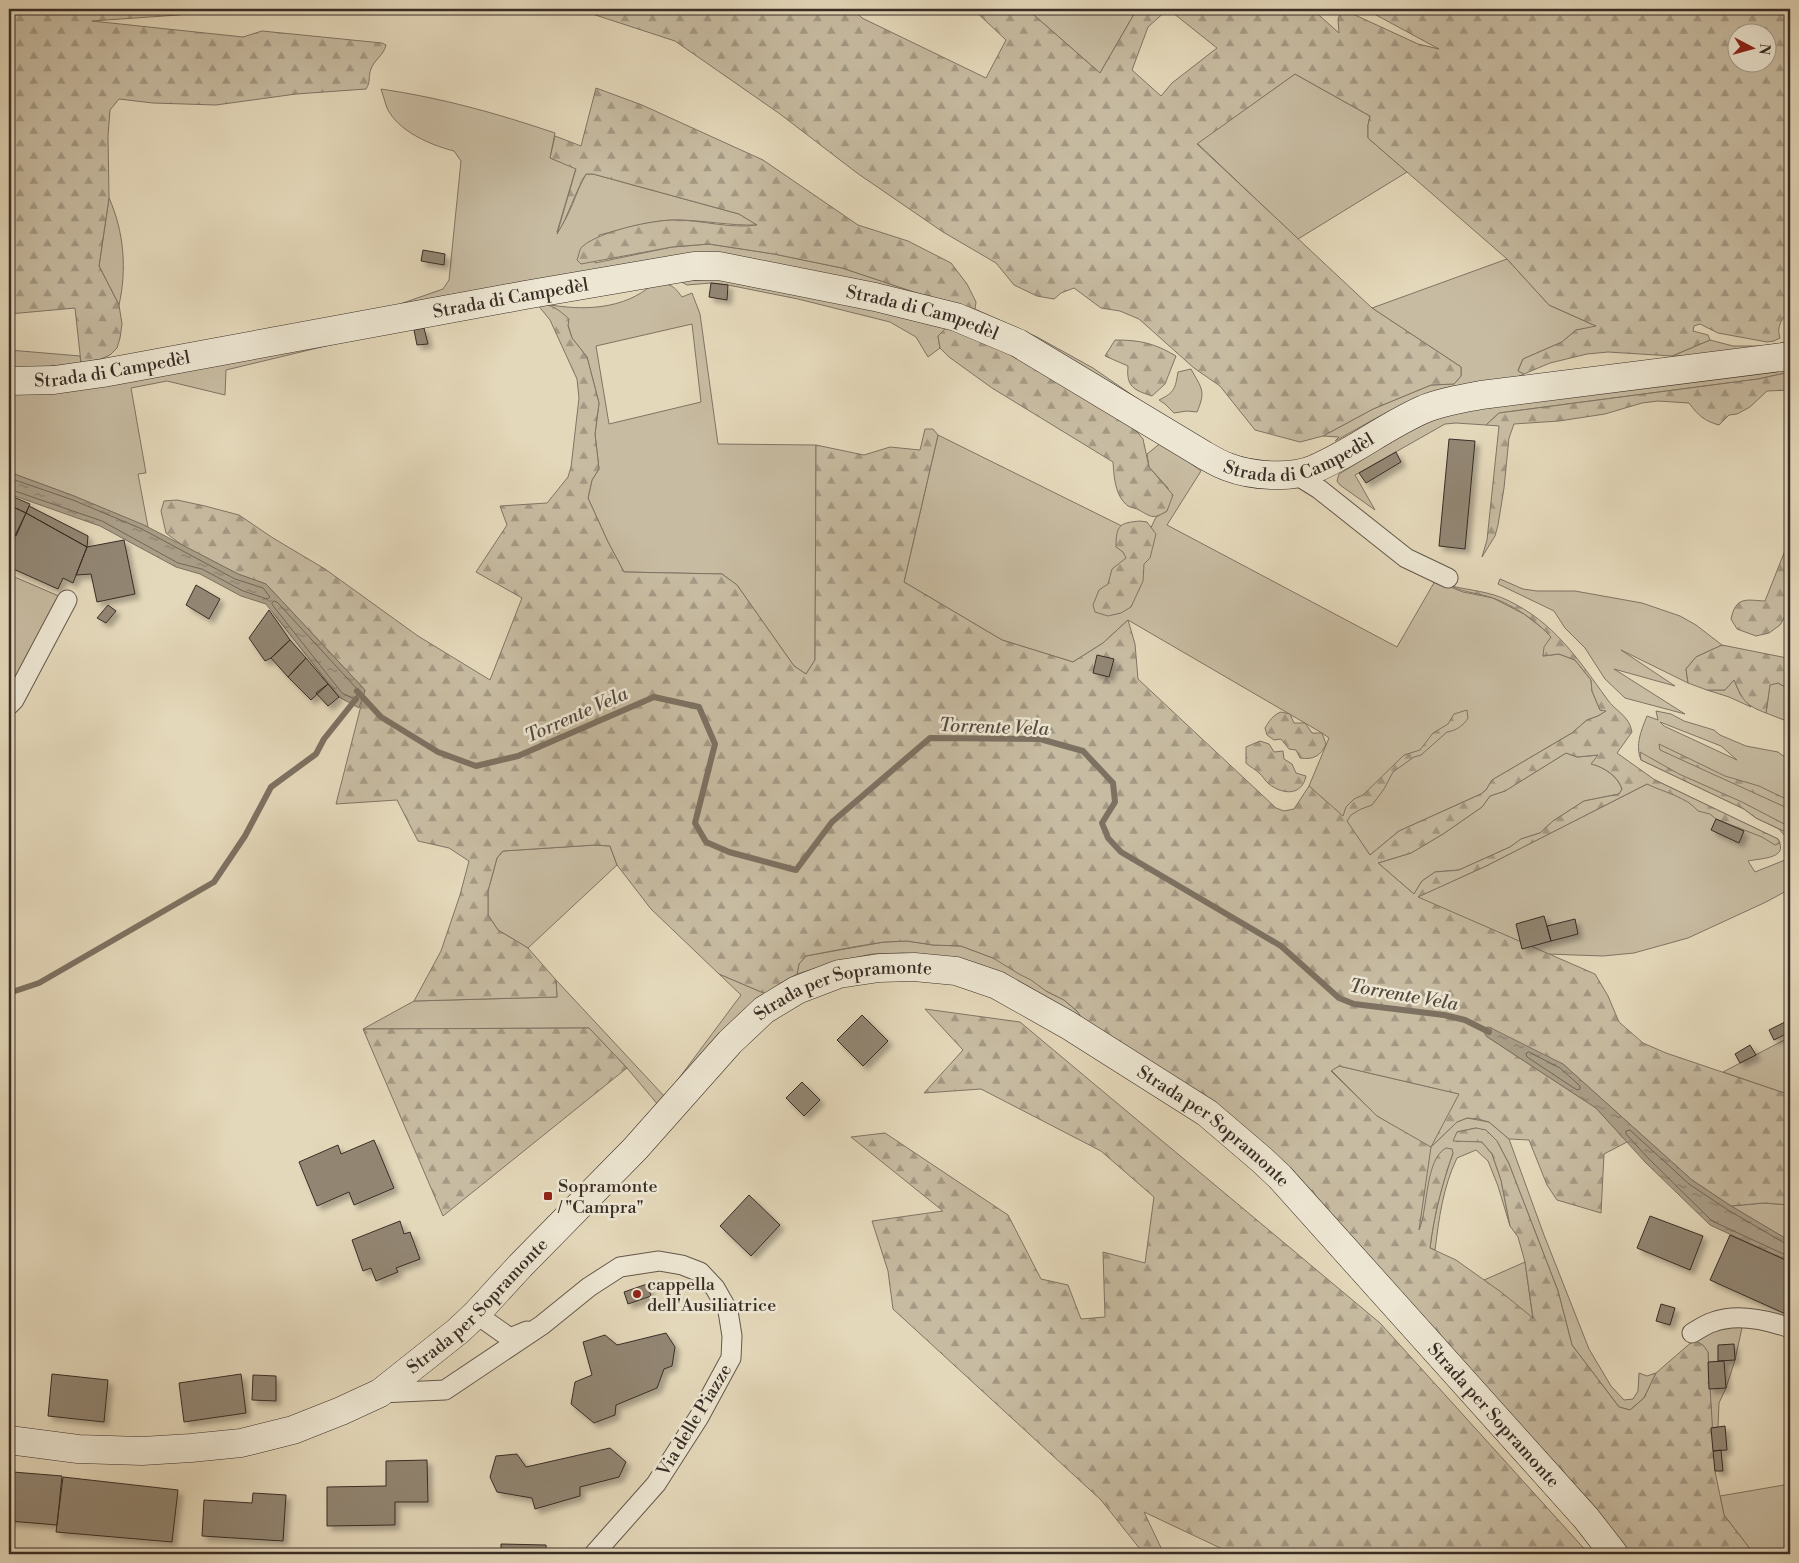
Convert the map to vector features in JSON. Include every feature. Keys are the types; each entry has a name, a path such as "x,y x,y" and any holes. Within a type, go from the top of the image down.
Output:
{"main road":[{"name":"Strada di Campedèl","path":"9,381 54,380 524,295 694,266 719,266 875,297 956,316 1018,343 1227,467 1250,473 1271,475 1295,474 1313,470 1422,410 1437,405 1481,395 1790,356"},
{"name":"Strada per Sopramonte","path":"9,1440 78,1449 142,1451 240,1443 294,1430 380,1393 458,1331 635,1150 730,1042 764,1010 797,990 839,974 879,968 914,967 956,971 998,985 1068,1025 1208,1113 1280,1177 1586,1518 1614,1554"}],"street":[{"path":"1295,474 1319,489 1406,558 1448,578"},
{"path":"9,705 14,700 67,600"},
{"name":"Via delle Piazze","path":"380,1393 445,1390 542,1324 589,1287 620,1267 658,1261 682,1265 700,1272 715,1288 728,1311 732,1336 731,1358 699,1417 656,1484 594,1554"},
{"name":"Via delle Piazze","path":"473,1316 486,1321 510,1338 542,1324"},
{"path":"1692,1333 1712,1322 1733,1318 1757,1319 1790,1328"}],"green space":[{"path":"9,9 214,9 178,15 92,21 243,37 262,31 382,43 386,45 372,66 366,89 296,94 216,105 153,103 119,99 110,110 108,136 109,198 99,266 119,305 122,324 120,338 117,348 110,355 81,363 75,308 9,314"},
{"path":"577,9 853,9 862,18 986,78 1006,40 973,9 1027,9 1100,73 1137,9 1168,9 1312,9 1339,33 1338,19 1342,9 1418,44 1439,49 1365,9 1790,9 1790,310 1779,326 1780,338 1774,341 1767,342 1718,333 1700,324 1694,326 1693,331 1708,335 1710,340 1672,356 1608,352 1587,354 1550,363 1524,374 1518,371 1523,359 1562,342 1576,330 1596,326 1549,305 1507,259 1368,138 1370,116 1295,74 1197,144 1372,308 1461,367 1461,376 1454,384 1431,385 1373,409 1323,436 1300,442 1255,430 1220,386 1194,368 1139,319 1120,311 1101,308 1074,288 1061,293 1054,299 1037,296 1014,285 996,263 943,232 857,173 780,114 675,41","holes":["1168,9 1217,48 1172,83 1161,96 1132,70 1148,27"]},
{"path":"1027,9 1137,9 1100,73"},
{"path":"1295,74 1370,116 1368,138 1407,172 1298,239 1197,143"},
{"path":"596,88 642,105 763,160 858,225 908,241 951,263 967,284 976,302 975,309 920,294 842,268 774,254 709,244 672,247 581,264 577,260 583,246 614,231 641,224 675,220 737,226 757,225 739,214 593,174 586,174 557,234 576,169 550,158 555,136 581,146"},
{"path":"381,89 469,107 555,133 550,158 576,168 557,232 566,218 586,174 593,174 739,214 757,225 676,220 637,225 599,235 595,263 672,247 709,244 774,254 842,268 920,294 975,309 1037,337 1093,368 1187,433 858,282 566,276 543,278 400,304 443,289 449,280 461,161 454,151 425,141 399,124 387,108"},
{"path":"109,198 118,224 123,251 123,278 119,305 99,266"},
{"path":"1507,259 1549,305 1598,327 1576,330 1562,342 1523,359 1518,370 1524,374 1515,378 1495,383 1445,388 1416,398 1335,441 1339,437 1323,436 1373,409 1431,385 1454,384 1461,376 1461,367 1372,308"},
{"path":"736,280 948,326 938,336 940,348 928,357 916,337 890,322 798,299 728,285 711,283 687,285 680,281"},
{"path":"653,284 667,284 676,289 682,297 692,293 700,314 718,444 816,445 815,660 806,674 794,666 737,585 722,574 624,572 588,498 592,480 599,469 595,434 599,403 587,357 572,338 568,325 545,304 588,308 616,304 642,293","holes":["692,324 701,402 609,424 596,346"]},
{"path":"537,304 551,306 569,319 568,326 572,338 587,357 599,403 595,434 599,469 592,480 588,498 624,572 722,574 737,585 794,666 806,674 815,660 816,445 864,455 890,447 920,450 925,429 933,429 938,435 904,582 1002,640 1073,662 1103,643 1128,620 1135,644 1138,679 1276,808 1284,811 1294,809 1309,786 1343,816 1346,807 1354,799 1363,795 1404,755 1420,750 1433,733 1448,724 1454,714 1467,710 1468,718 1462,725 1457,729 1447,732 1421,755 1414,757 1393,772 1384,789 1372,805 1351,815 1347,821 1370,855 1399,831 1481,794 1492,780 1572,733 1587,720 1606,711 1600,710 1592,691 1591,680 1575,660 1559,654 1543,656 1544,647 1551,637 1532,619 1501,601 1451,586 1501,597 1524,609 1552,630 1628,722 1632,732 1617,753 1655,780 1778,839 1780,843 1775,845 1762,837 1716,819 1710,814 1698,811 1681,798 1647,784 1486,866 1418,897 1595,974 1608,996 1619,1022 1643,1043 1666,1053 1790,1095 1790,1205 1764,1203 1731,1206 1692,1180 1563,1064 1486,1036 1596,1108 1627,1142 1604,1154 1601,1213 1557,1200 1547,1185 1529,1140 1509,1139 1489,1122 1478,1119 1467,1118 1457,1122 1431,1147 1419,1230 1434,1163 1439,1154 1446,1148 1452,1149 1453,1153 1436,1212 1430,1248 1456,1260 1501,1292 1533,1318 1525,1262 1518,1237 1510,1226 1501,1180 1492,1154 1482,1142 1453,1141 1457,1132 1476,1128 1486,1130 1497,1141 1509,1164 1558,1291 1572,1345 1619,1407 1630,1410 1644,1398 1656,1373 1694,1340 1703,1345 1708,1352 1715,1471 1724,1515 1754,1554 1628,1554 1617,1539 1246,1128 1226,1112 1084,1021 1077,1011 1064,1000 993,958 961,946 933,945 907,941 884,942 806,956 799,964 797,974 766,994 719,974 651,909 617,865 610,846 595,845 503,851 497,858 488,891 488,915 498,930 528,948 556,980 557,997 414,1001 441,951 460,895 469,861 449,848 418,841 397,800 336,804 365,690 266,584 238,574 182,545 166,533 161,511 164,501 177,500 239,515 325,569 418,636 490,680 522,598 476,572 507,525 500,506 547,503 568,477 571,467 579,398 577,379 550,320","holes":["1566,753 1577,757 1598,755 1591,764 1601,767 1614,776 1622,789 1619,794 1584,801 1553,821 1540,833 1521,839 1510,847 1459,870 1435,872 1422,881 1414,894 1378,863 1411,853 1482,807 1490,796 1505,791","1339,1066 1459,1094 1431,1147 1377,1116 1331,1071"]},
{"path":"948,326 994,345 1133,427 1143,439 1149,467 1173,495 1167,511 1153,516 1128,506 1118,492 1113,462 992,388 949,357 940,348 938,336"},
{"path":"1115,340 1147,343 1176,356 1165,384 1152,396 1132,387 1128,379 1128,366 1105,356"},
{"path":"1710,340 1733,346 1762,346 1790,342 1790,345 1699,356 1672,356"},
{"path":"334,344 226,370 225,395 167,381 131,388 146,473 138,474 148,527 74,496 9,472 9,392"},
{"path":"9,350 80,356 81,363 9,368"},
{"path":"1790,366 1790,372 1758,379 1499,413 1486,425 1445,424 1355,475 1375,510 1337,481 1339,474 1398,438 1434,420 1452,414 1483,407"},
{"path":"1191,369 1202,390 1200,405 1197,412 1174,413 1159,400 1168,395 1173,389 1178,372"},
{"path":"1790,372 1790,390 1767,391 1750,407 1737,414 1729,415 1719,425 1709,422 1702,417 1689,403 1658,401 1642,403 1605,414 1559,421 1514,424 1509,438 1498,525 1495,536 1482,557 1487,540 1499,426 1486,425 1499,413 1758,379"},
{"path":"938,435 1146,538 1156,517 1167,511 1168,488 1149,467 1147,454 1162,442 1201,471 1167,525 1397,647 1435,581 1463,592 1493,598 1524,614 1546,631 1551,637 1543,656 1559,654 1575,660 1591,680 1592,691 1600,710 1607,711 1587,720 1572,733 1492,780 1481,794 1399,831 1370,855 1343,817 1309,786 1329,738 1322,733 1128,620 1103,643 1073,662 1002,640 904,582"},
{"path":"1140,521 1147,522 1156,534 1150,558 1144,564 1143,581 1131,607 1121,613 1108,616 1095,612 1093,605 1099,590 1108,584 1112,569 1126,558 1123,552 1116,547 1118,529 1124,524"},
{"path":"1790,538 1790,608 1780,625 1769,633 1756,636 1737,629 1731,619 1736,606 1747,600 1765,601"},
{"path":"10,575 61,597 9,696 9,577"},
{"path":"1500,579 1523,589 1575,591 1642,603 1680,616 1696,625 1722,645 1696,657 1686,669 1688,683 1621,650 1675,686 1614,669 1685,714 1625,698 1605,679 1585,648 1565,628 1554,611 1498,584"},
{"path":"1722,645 1787,658 1790,646 1790,722 1784,720 1789,707 1787,688 1778,683 1770,685 1766,713 1749,705 1740,693 1734,680 1725,690 1707,690 1688,683 1686,669 1696,657"},
{"path":"1734,680 1740,694 1751,707 1707,690 1725,690"},
{"path":"1778,683 1787,688 1789,707 1784,720 1766,713 1770,684"},
{"path":"1656,711 1671,714 1684,721 1714,730 1720,735 1746,746 1778,752 1790,761 1790,842 1779,829 1756,818 1744,809 1641,760 1639,743 1647,716 1658,720","holes":["1660,722 1721,746 1737,760 1664,726"]},
{"path":"1281,712 1290,714 1294,723 1305,723 1312,733 1322,733 1326,744 1322,752 1313,758 1300,758 1296,750 1289,749 1281,739 1274,740 1267,735 1265,728 1273,717"},
{"path":"1260,741 1269,744 1274,752 1283,751 1284,759 1292,764 1296,773 1306,776 1304,783 1300,787 1291,792 1274,788 1246,763 1246,747"},
{"path":"1659,744 1725,776 1759,786 1786,799 1790,802 1790,811 1660,750"},
{"path":"1640,752 1679,774 1742,802 1790,827 1790,834 1756,818 1744,809 1641,760"},
{"path":"1566,753 1577,757 1599,755 1592,764 1601,767 1614,777 1622,789 1619,794 1584,801 1553,821 1540,833 1521,839 1510,847 1459,870 1435,872 1422,881 1414,894 1378,863 1411,853 1482,807 1490,796 1505,791"},
{"path":"1655,780 1778,839 1780,850 1777,854 1767,858 1748,861 1755,872 1785,860 1790,852 1790,889 1688,938 1634,953 1603,956 1548,954 1417,897 1486,866"},
{"path":"595,845 610,846 617,865 528,948 498,930 488,915 488,891 497,858 503,851"},
{"path":"1015,936 1046,991 1064,1000 1077,1011 1084,1021 938,956 903,953 872,954 839,961 797,974 799,964 806,956 884,942 907,941 933,945 961,946 993,958"},
{"path":"719,974 766,994 659,1106 627,1068 589,1028 363,1029 414,1001 557,997 556,980 665,1097 741,995"},
{"path":"925,1009 1020,1022 1380,1323 1589,1554 1233,1554 1144,1512 1164,1554 1144,1554 1101,1500 893,1309 888,1271 872,1221 943,1211 851,1137 885,1133 1008,1215 1041,1279 1068,1285 1081,1319 1105,1317 1103,1252 1145,1263 1154,1197 1101,1151 981,1089 924,1093 963,1050"},
{"path":"589,1028 627,1068 443,1216 363,1029"},
{"path":"1790,1037 1790,1095 1723,1072"},
{"path":"1339,1066 1460,1094 1433,1145 1457,1122 1467,1118 1489,1122 1509,1139 1589,1349 1611,1386 1624,1400 1633,1399 1638,1391 1639,1373 1647,1376 1656,1373 1644,1398 1630,1410 1619,1407 1572,1345 1558,1291 1509,1164 1497,1141 1476,1128 1457,1132 1457,1142 1465,1140 1482,1142 1492,1154 1501,1180 1510,1226 1488,1161 1476,1150 1457,1158 1445,1191 1435,1250 1430,1248 1439,1200 1453,1153 1417,1242 1430,1148 1377,1116 1331,1070"},
{"path":"1764,1203 1790,1205 1790,1241 1731,1206"},
{"path":"1525,1262 1533,1319 1484,1280"},
{"path":"1743,1323 1735,1360 1719,1403 1718,1427 1711,1428 1708,1352 1694,1340 1708,1331"},
{"path":"1790,1484 1790,1554 1754,1554 1724,1515 1720,1496"}],"water":[{"path":"9,472 144,525 238,574 266,584 365,690 359,708 339,697 266,604 241,596 200,574 176,567 100,526 9,494"},
{"path":"1489,1027 1563,1064 1692,1180 1790,1241 1790,1262 1710,1225 1645,1162 1596,1108 1486,1036 1482,1028"}],"building":[{"path":"423,250 445,254 444,265 421,261"},
{"path":"711,283 728,285 727,300 709,297"},
{"path":"424,328 428,344 417,345 414,330"},
{"path":"1449,439 1475,441 1465,549 1439,546"},
{"path":"1396,452 1401,462 1366,483 1359,473"},
{"path":"9,495 30,504 26,513 9,505"},
{"path":"9,505 26,513 16,536 9,533"},
{"path":"29,506 88,536 87,547 26,513"},
{"path":"26,513 87,547 73,583 63,578 58,589 9,567 9,548"},
{"path":"124,540 135,594 97,602 91,574 76,575 87,547"},
{"path":"196,585 220,599 209,619 186,605"},
{"path":"108,605 116,611 106,623 97,618"},
{"path":"269,610 290,640 271,658 265,661 249,638"},
{"path":"290,640 306,658 288,677 271,658"},
{"path":"1097,655 1114,659 1109,677 1093,673"},
{"path":"306,658 328,684 311,700 288,677"},
{"path":"328,684 339,697 328,706 316,693"},
{"path":"1716,819 1744,831 1739,843 1711,830"},
{"path":"1544,916 1551,941 1522,949 1516,924"},
{"path":"1575,919 1578,934 1551,941 1547,926"},
{"path":"862,1015 888,1041 863,1066 837,1040"},
{"path":"1785,1022 1790,1032 1774,1040 1769,1030"},
{"path":"1750,1045 1756,1055 1740,1063 1735,1054"},
{"path":"802,1082 820,1100 804,1116 786,1098"},
{"path":"374,1140 394,1188 354,1205 349,1192 317,1206 299,1162 338,1145 341,1154"},
{"path":"749,1195 780,1225 751,1256 720,1226"},
{"path":"1650,1216 1703,1236 1690,1270 1637,1248"},
{"path":"400,1221 404,1234 410,1232 420,1259 396,1268 398,1272 376,1281 371,1268 363,1271 352,1240"},
{"path":"1730,1235 1790,1262 1790,1283 1787,1290 1790,1291 1790,1316 1710,1280"},
{"name":"cappella dell'Ausiliatrice","path":"647,1284 651,1296 628,1304 624,1292"},
{"path":"1661,1304 1675,1308 1670,1325 1656,1321"},
{"path":"666,1333 675,1347 672,1366 664,1369 657,1388 616,1405 615,1415 594,1423 571,1404 575,1382 592,1375 583,1342 605,1335 617,1345"},
{"path":"1734,1344 1735,1360 1718,1361 1718,1345"},
{"path":"1724,1361 1726,1388 1709,1389 1708,1362"},
{"path":"52,1374 108,1380 104,1422 48,1416"},
{"path":"241,1374 246,1413 184,1422 179,1383"},
{"path":"253,1375 276,1376 276,1401 252,1400"},
{"path":"1725,1426 1727,1450 1713,1451 1711,1428"},
{"path":"610,1448 626,1462 619,1477 580,1487 580,1496 535,1509 532,1498 497,1492 490,1477 496,1456 517,1454 526,1467"},
{"path":"1721,1450 1723,1471 1715,1471 1713,1451"},
{"path":"427,1460 428,1502 395,1502 395,1525 327,1526 327,1487 386,1486 386,1461"},
{"path":"13,1472 62,1476 57,1525 9,1521"},
{"path":"63,1477 178,1490 172,1542 56,1532"},
{"path":"253,1493 286,1495 283,1541 202,1536 204,1500 252,1503"},
{"path":"501,1544 546,1545 546,1554 501,1554"},
{"path":"432,1549 483,1549 483,1554 432,1554"}],"waterway":[{"name":"Torrente Vela","path":"357,691 381,717 438,752 476,766 518,756 654,697 699,707 715,744 695,823 706,842 729,852 796,870 832,822 930,738 1040,739 1083,751 1113,783 1115,802 1102,823 1108,838 1121,852 1281,946 1339,998 1354,1004 1444,1015 1465,1020 1489,1032"},
{"path":"9,993 39,983 214,882 245,836 271,787 316,754 324,739 356,699"}],"place":[{"name":"Sopramonte / \"Campra\"","path":"548,1196"},
{"name":"cappella dell'Ausiliatrice","path":"637,1294"}]}
